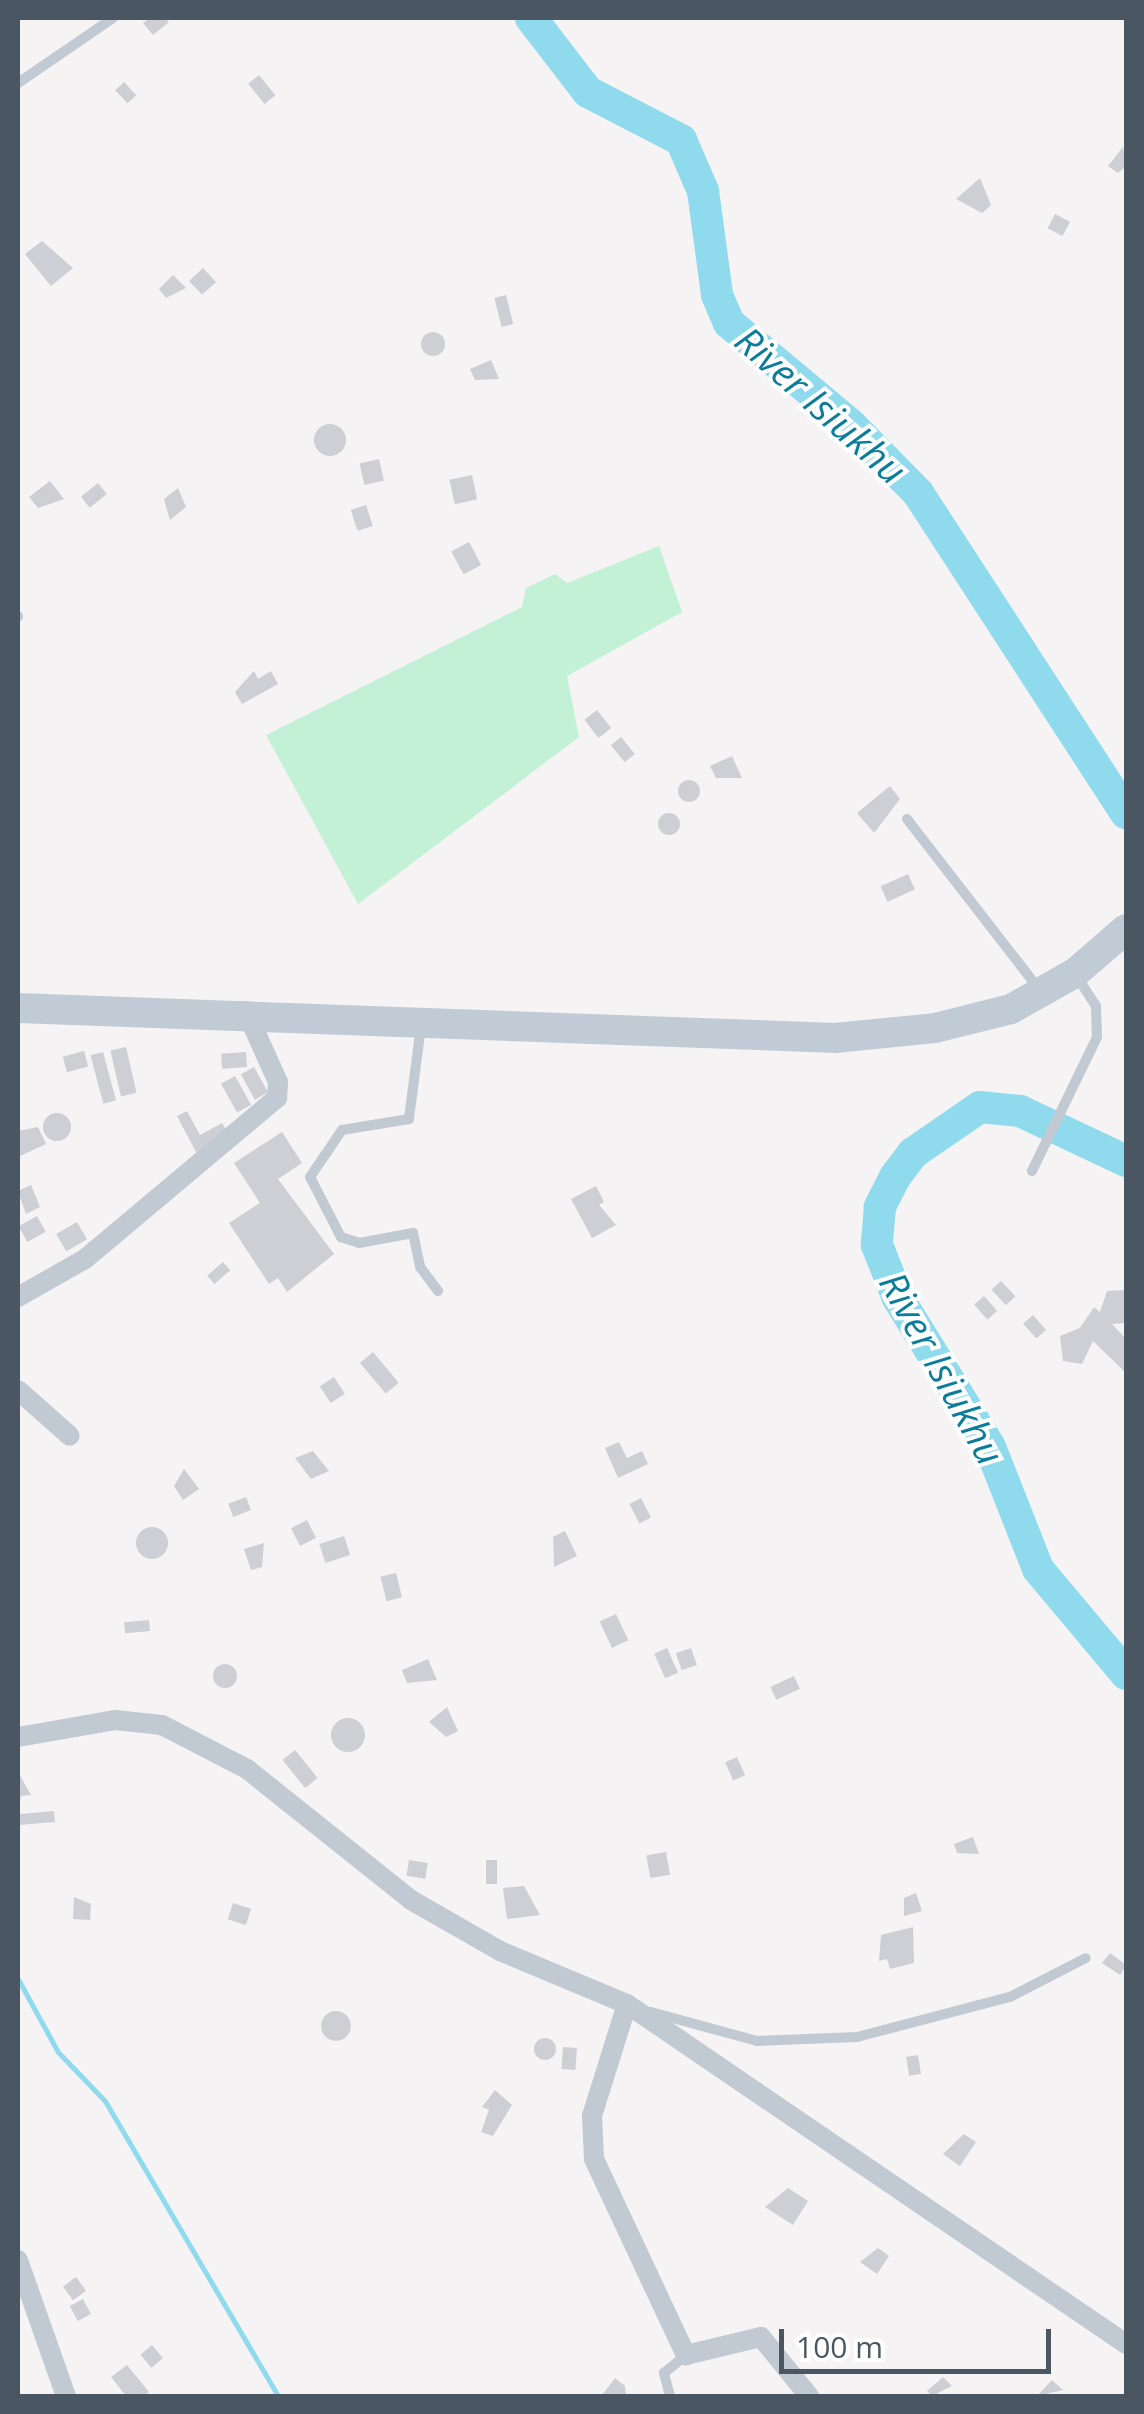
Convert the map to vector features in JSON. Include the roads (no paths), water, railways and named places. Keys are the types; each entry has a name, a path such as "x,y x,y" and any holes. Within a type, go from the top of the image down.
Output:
{"main road":[{"path":"18,1008 246,1011 836,1038 935,1028 1042,993 1075,973 1126,928"}],"street":[{"path":"18,1297 86,1259 277,1098 278,1082 246,1011"},
{"path":"18,1390 70,1436"},
{"path":"18,1737 116,1720 162,1725 246,1769 411,1900 500,1951 627,2004 1126,2344"},
{"path":"627,2004 590,2138 686,2356 761,2337 809,2396"},
{"path":"18,2260 66,2396"}],"lane":[{"path":"18,83 113,18"},
{"path":"906,818 1042,993"},
{"path":"1032,1171 1072,1098 1097,1037 1096,1006 1075,973"},
{"path":"422,1020 409,1120 342,1130 310,1177 341,1236 359,1243 414,1234 420,1267 438,1291"},
{"path":"627,2004 757,2041 858,2037 1010,1997 1086,1958"},
{"path":"670,2396 664,2373 686,2356"}],"waterway":[{"name":"River Isiukhu","path":"531,18 588,92 681,140 703,191 717,295 729,323 852,426 918,493 1126,813"},
{"name":"River Isiukhu","path":"1126,1161 1020,1111 980,1107 913,1153 895,1177 880,1207 877,1245 898,1298 990,1447 1038,1569 1126,1674"},
{"path":"18,1979 58,2052 105,2101 278,2396"}]}
